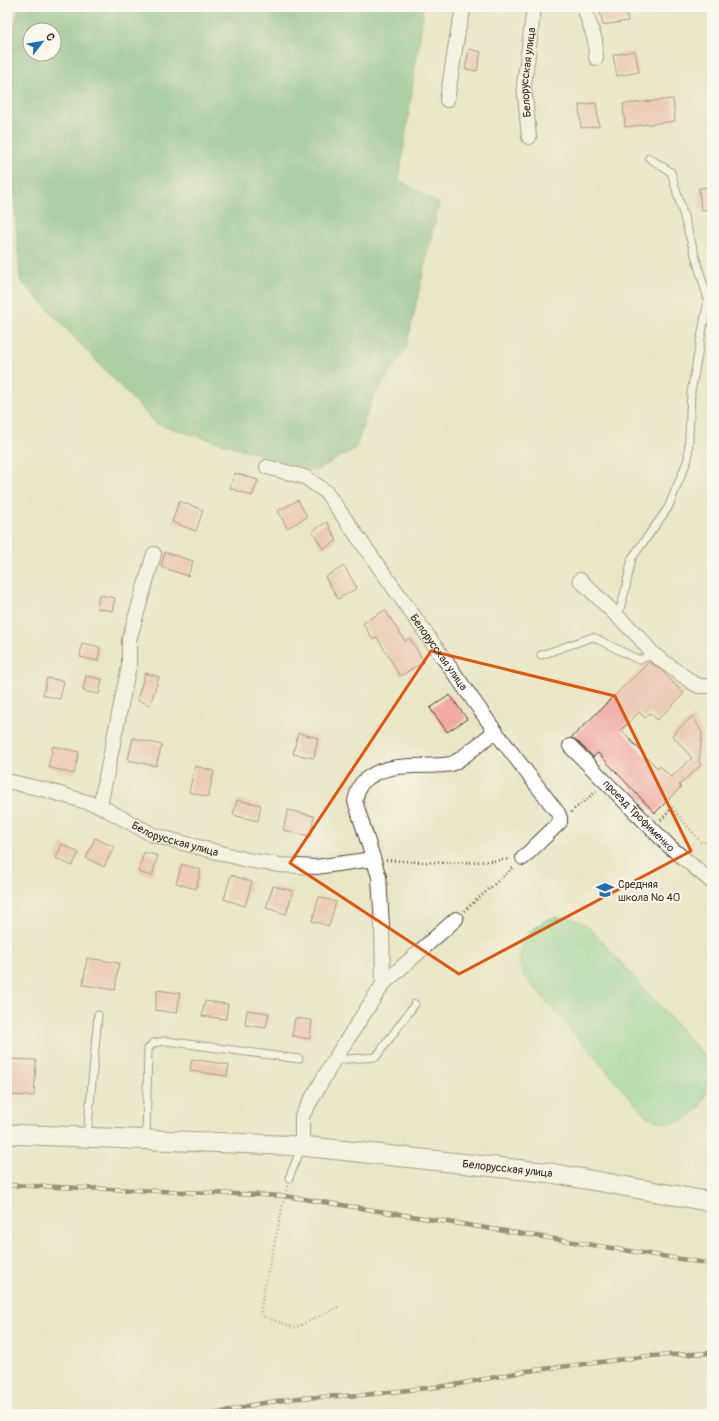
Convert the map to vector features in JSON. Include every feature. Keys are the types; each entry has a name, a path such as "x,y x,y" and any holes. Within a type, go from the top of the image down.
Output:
{"main road":[{"name":"Белорусская улица","path":"7,1134 146,1141 302,1146 551,1173 712,1202"}],"street":[{"path":"447,100 458,31 464,7"},
{"name":"Белорусская улица","path":"529,137 524,85 534,7"},
{"path":"584,7 595,40 596,58"},
{"name":"Белорусская улица","path":"267,467 305,478 326,492 495,731 558,813 560,822"},
{"path":"100,806 129,666 129,640 154,554"},
{"path":"580,580 639,637 653,654 693,683 699,686 712,686"},
{"path":"383,984 379,877 363,830 356,801 358,791 362,782 374,774 388,768 453,764 495,731"},
{"name":"проезд Трофименко","path":"570,746 669,846 712,882"},
{"name":"Белорусская улица","path":"7,781 46,790 100,806 153,835 247,860 280,865 316,867 373,859"},
{"path":"523,858 560,822"},
{"path":"302,1146 302,1116 334,1060 383,984 456,919"}],"lane":[{"path":"618,617 632,558 668,508 688,459 691,392 708,300 671,172 649,158"},
{"path":"541,655 593,637 639,660 653,654"},
{"path":"334,1060 376,1057 415,1004"},
{"path":"87,1138 98,1015"},
{"path":"146,1141 148,1049 153,1043 166,1041 299,1059"},
{"path":"289,1178 302,1146"}],"path":[{"path":"560,822 607,783"},
{"path":"652,829 672,808 701,842 712,843"},
{"path":"373,859 424,863 494,861 523,858"},
{"path":"456,919 523,858"},
{"path":"289,1178 264,1290 260,1315 295,1328 340,1306"}],"highlighted area":[{"path":"431,651 615,696 691,851 459,974 290,863"}],"green space":[{"path":"19,7 422,7 423,17 399,180 439,203 406,349 373,397 356,448 316,471 156,424 20,280 14,197 11,41"},
{"path":"554,918 574,920 583,923 592,930 706,1058 709,1074 707,1088 702,1102 694,1112 684,1120 672,1123 658,1121 644,1114 524,976 520,958 521,949 525,940 537,926"}],"building":[{"path":"599,7 625,7 628,21 603,25"},
{"path":"469,49 481,52 477,71 465,69"},
{"path":"635,51 639,72 617,76 613,55"},
{"path":"673,99 675,121 625,127 623,104"},
{"path":"596,103 599,126 581,128 579,105"},
{"path":"712,187 712,209 701,210 699,188"},
{"path":"235,473 258,480 252,496 230,488"},
{"path":"298,500 307,517 287,528 278,511"},
{"path":"179,501 203,510 196,531 172,522"},
{"path":"327,522 337,541 323,549 312,531"},
{"path":"165,552 193,561 188,576 161,567"},
{"path":"344,566 357,588 338,599 325,577"},
{"path":"99,595 115,598 112,611 97,608"},
{"path":"385,610 405,641 410,638 424,662 400,676 377,637 373,640 363,623"},
{"path":"82,643 100,647 98,661 80,657"},
{"path":"649,662 662,671 684,694 657,720 650,713 645,718 639,712 621,730 658,769 660,766 671,777 692,758 672,735 693,716 702,733 699,762 701,765 679,785 681,787 655,813 598,753 593,757 576,740 571,738"},
{"path":"145,673 159,677 150,705 137,700"},
{"path":"86,676 102,679 99,694 83,691"},
{"path":"47,678 64,681 60,699 43,695"},
{"path":"450,695 467,719 447,732 430,708"},
{"path":"298,733 318,738 314,758 293,754"},
{"path":"133,738 162,745 156,766 128,760"},
{"path":"53,746 79,752 74,774 48,767"},
{"path":"195,766 214,771 208,797 189,792"},
{"path":"237,800 261,805 258,821 233,815"},
{"path":"288,810 314,816 310,836 283,830"},
{"path":"95,838 114,847 104,867 86,858"},
{"path":"62,844 79,853 72,866 56,858"},
{"path":"144,852 158,856 152,876 138,872"},
{"path":"182,864 201,870 196,889 176,883"},
{"path":"231,875 252,882 245,906 224,899"},
{"path":"273,886 293,891 286,914 266,908"},
{"path":"319,897 336,902 329,926 312,921"},
{"path":"87,958 119,963 115,990 83,985"},
{"path":"157,990 180,993 177,1013 155,1010"},
{"path":"205,1001 228,1004 226,1019 202,1016"},
{"path":"247,1010 269,1013 266,1028 245,1025"},
{"path":"295,1018 312,1020 310,1039 292,1036"},
{"path":"7,1059 36,1060 34,1096 7,1095"},
{"path":"192,1059 229,1065 227,1076 190,1071"}],"railway":[{"path":"7,1185 285,1196 712,1264"},
{"path":"214,1414 257,1404 298,1398 363,1395 454,1385 527,1371 650,1356 712,1353"}],"place":[{"name":"Средняя школа № 40","path":"605,890"}]}
